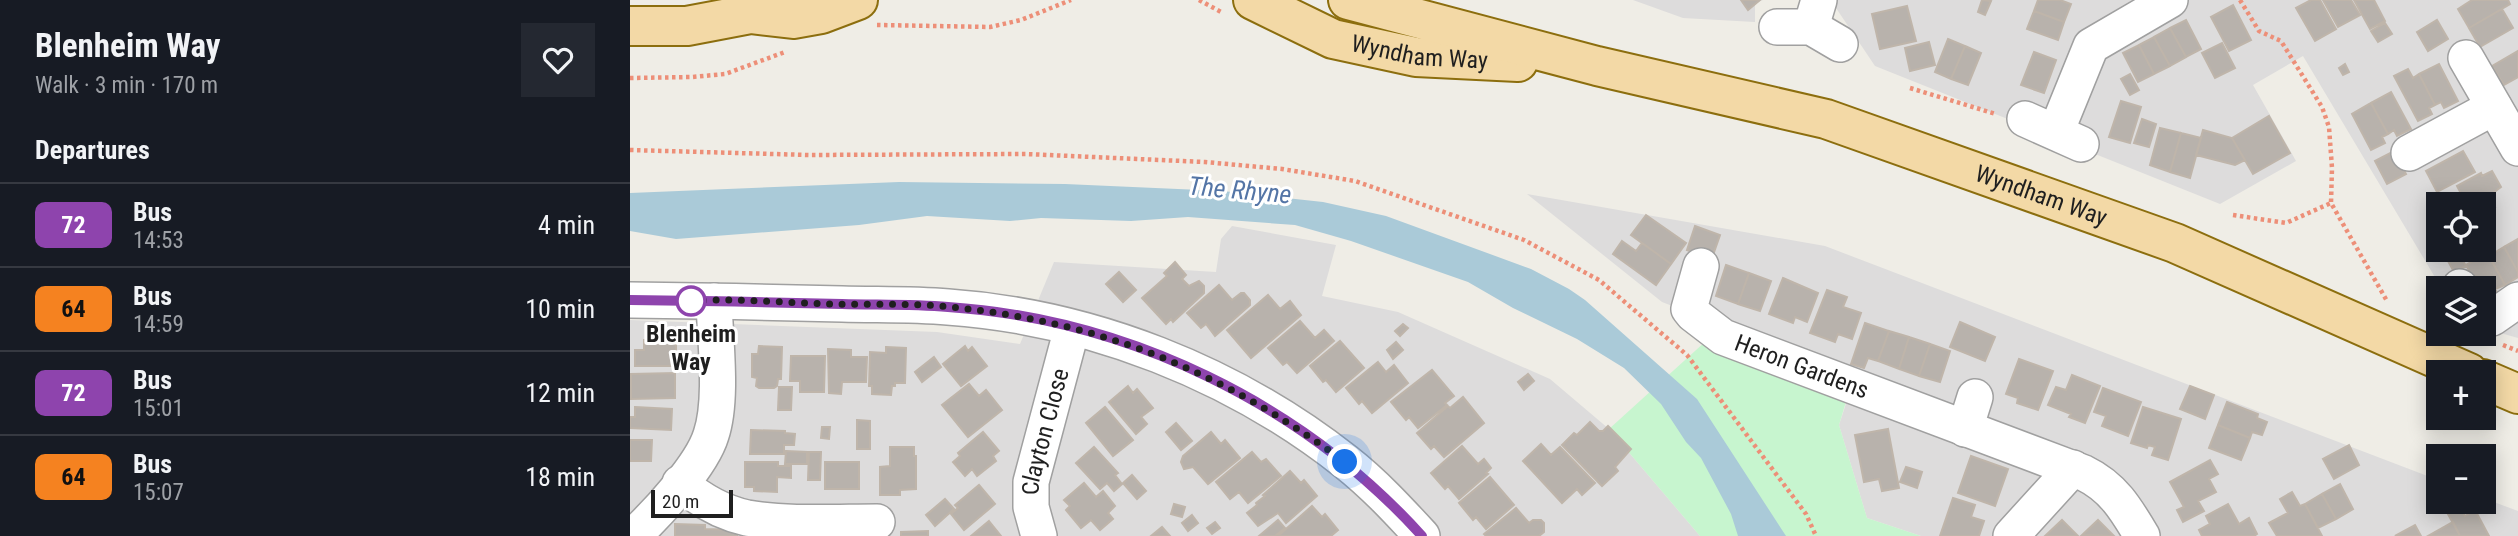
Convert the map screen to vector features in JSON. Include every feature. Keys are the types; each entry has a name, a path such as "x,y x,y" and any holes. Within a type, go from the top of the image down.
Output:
{"main road":[{"name":"Wyndham Way","path":"1253,0 1333,39 1416,57 1597,66"},
{"name":"Wyndham Way","path":"1348,0 1597,66 1826,119 2175,243 2440,360"},
{"path":"630,26 687,26 762,7 793,19 821,14 867,13"},
{"path":"2496,385 2518,394"}],"street":[{"path":"2054,132 2089,48 2117,13 2170,0"},
{"path":"2466,58 2518,148"},
{"path":"2409,153 2494,107"},
{"name":"Heron Gardens","path":"1701,266 1689,309 1723,337 1970,413 2108,488 2120,501 2141,536"},
{"path":"630,300 948,307 1008,314 1137,346 1203,374 1291,424 1366,479 1422,536"},
{"path":"2496,315 2518,300"},
{"path":"633,536 680,484 702,454 714,425 714,301"},
{"name":"Clayton Close","path":"1039,536 1031,507 1031,482 1072,328"},
{"path":"2011,536 2073,468"},
{"path":"680,484 717,507 747,518 826,529 877,522"}],"path":[{"path":"867,13 990,27 1021,20 1071,0"},
{"path":"2240,0 2259,31 2281,41 2325,112 2329,127 2332,168 2331,203 2387,301 2394,307"},
{"path":"630,78 725,74 792,49"},
{"path":"1910,88 2054,132"},
{"path":"630,150 809,155 1040,155 1205,162 1282,169 1355,181 1524,240 1599,281 1688,355 1806,514 1816,536"},
{"path":"2233,215 2286,223 2331,203"}],"shaded area":[{"path":"1633,0 1763,0 1755,3 1755,22 1683,18"},
{"path":"1814,0 2518,0 2518,338 2496,332 2496,276 2434,276 2303,56 2253,85 2296,161 2220,204 1875,66 1836,8"},
{"path":"1527,194 1825,246 2426,475 2426,514 2496,514 2496,503 2518,511 2518,536 1921,536 1867,518 1839,425 1855,376 1662,302"},
{"path":"1232,226 1336,245 1322,296 1398,312 1550,379 1609,429 1700,536 630,536 630,320 937,332 1020,344 1054,262 1216,272 1221,239"}],"green space":[{"path":"1706,341 1848,395 1839,425 1867,518 1921,536 1700,536 1609,429"}],"water":[{"path":"899,182 1065,184 1223,191 1323,202 1386,216 1531,269 1585,300 1697,399 1786,536 1738,536 1731,514 1701,458 1686,442 1661,404 1624,368 1577,339 1513,308 1468,282 1351,241 1295,225 1188,217 1131,221 1041,218 1010,221 927,216 859,225 676,239 630,231 630,193"}],"building":[{"path":"1741,0 1760,0 1748,10"},
{"path":"1982,0 1991,1 1985,15 1978,12"},
{"path":"2038,0 2060,0 2071,4 2064,22 2034,11"},
{"path":"2311,0 2320,0 2336,29 2315,41 2296,8"},
{"path":"2323,0 2351,0 2360,15 2338,27"},
{"path":"2354,0 2374,0 2385,21 2370,29"},
{"path":"2472,0 2508,0 2510,4 2469,28 2458,9"},
{"path":"2233,5 2251,40 2229,51 2211,17"},
{"path":"1907,6 1916,41 1880,49 1872,14"},
{"path":"2502,9 2513,28 2480,47 2469,28"},
{"path":"2034,11 2064,22 2058,40 2027,29"},
{"path":"2186,20 2201,49 2186,57 2170,28"},
{"path":"2437,20 2448,39 2428,51 2417,32"},
{"path":"2385,23 2392,34 2378,42 2371,31"},
{"path":"2170,28 2186,57 2170,66 2154,37"},
{"path":"2154,37 2170,66 2154,74 2139,45"},
{"path":"1948,39 1965,46 1951,79 1935,72"},
{"path":"1929,42 1935,65 1910,71 1905,48"},
{"path":"2222,43 2235,68 2215,78 2202,53"},
{"path":"2139,45 2154,74 2138,82 2123,53"},
{"path":"1965,46 1981,53 1968,85 1951,79"},
{"path":"2518,51 2518,77 2504,85 2492,66"},
{"path":"2034,52 2056,60 2044,93 2021,85"},
{"path":"2345,64 2349,72 2343,75 2339,68"},
{"path":"2439,64 2458,101 2444,108 2441,102 2435,105 2419,74"},
{"path":"2408,69 2413,78 2419,74 2435,105 2429,108 2432,114 2418,121 2394,76"},
{"path":"2130,74 2139,90 2130,95 2121,79"},
{"path":"2391,92 2411,129 2397,136 2394,130 2388,134 2371,103"},
{"path":"2121,101 2141,107 2130,143 2109,137"},
{"path":"2371,103 2388,134 2382,137 2385,143 2371,150 2352,114"},
{"path":"2269,116 2290,153 2253,174 2232,138"},
{"path":"2142,119 2156,124 2149,147 2134,143"},
{"path":"2160,128 2181,133 2170,172 2150,165"},
{"path":"2203,130 2232,138 2245,160 2235,165 2196,155"},
{"path":"2181,133 2201,138 2190,178 2170,172"},
{"path":"2394,151 2406,174 2387,184 2375,161"},
{"path":"2463,151 2475,172 2437,192 2426,171"},
{"path":"2492,171 2501,187 2494,192 2460,192 2457,186 2481,173 2482,176"},
{"path":"1646,215 1686,243 1671,264 1631,235"},
{"path":"1695,226 1720,235 1712,258 1687,250"},
{"path":"2518,239 2518,272 2504,247"},
{"path":"1622,241 1636,251 1642,243 1671,264 1656,285 1613,254"},
{"path":"2504,247 2518,272 2518,277 2505,285 2492,262 2496,262 2496,252"},
{"path":"1175,262 1186,275 1182,279 1189,286 1199,281 1204,286 1204,293 1173,322 1171,319 1166,324 1142,298 1167,276 1164,273"},
{"path":"2449,262 2464,262 2466,266 2454,272"},
{"path":"2471,262 2492,262 2505,285 2496,289 2496,276 2472,276 2466,265"},
{"path":"1726,265 1749,273 1738,304 1716,296"},
{"path":"1119,272 1136,290 1123,302 1106,284"},
{"path":"1749,273 1771,281 1760,311 1738,304"},
{"path":"1783,278 1818,293 1807,322 1795,317 1793,323 1769,314"},
{"path":"1219,285 1232,300 1244,293 1250,300 1250,305 1215,336 1206,324 1201,328 1187,313"},
{"path":"1827,290 1847,297 1843,307 1861,313 1852,339 1838,334 1835,342 1810,333"},
{"path":"1268,295 1280,309 1290,301 1301,315 1251,358 1227,330"},
{"path":"1300,321 1315,338 1324,330 1334,341 1297,373 1287,362 1283,365 1268,348"},
{"path":"1960,322 1995,337 1985,361 1950,347"},
{"path":"1865,323 1889,331 1878,361 1868,358 1864,368 1851,364"},
{"path":"1403,324 1408,328 1400,336 1395,331"},
{"path":"1889,331 1909,337 1899,369 1878,361"},
{"path":"1909,337 1930,344 1919,376 1899,369"},
{"path":"644,340 676,340 676,366 635,366 635,350 644,350"},
{"path":"1340,341 1364,368 1336,392 1326,380 1323,382 1310,366"},
{"path":"1396,342 1403,350 1393,359 1387,350"},
{"path":"1930,344 1950,351 1940,382 1919,376"},
{"path":"759,346 782,347 781,379 778,379 774,388 759,388 756,386 757,378 752,377 752,354 758,354"},
{"path":"965,346 968,351 972,347 987,366 961,386 943,364"},
{"path":"886,347 906,348 905,383 895,383 891,395 872,394 872,386 869,386 870,352 886,353"},
{"path":"828,349 851,350 851,357 867,357 866,382 842,382 841,394 829,393"},
{"path":"791,356 825,356 824,392 800,392 800,381 790,381"},
{"path":"934,357 941,367 922,382 915,372"},
{"path":"2019,359 2053,371 2038,410 2017,403 2018,398 2006,394"},
{"path":"1378,362 1386,372 1394,365 1408,383 1372,413 1362,401 1359,404 1346,388"},
{"path":"1432,370 1454,396 1418,428 1409,417 1406,420 1391,402"},
{"path":"675,373 675,398 631,399 631,374"},
{"path":"1528,374 1534,381 1524,390 1518,382"},
{"path":"2072,375 2100,386 2085,423 2048,405 2056,387 2066,390"},
{"path":"969,384 979,396 986,390 1002,410 968,437 942,405"},
{"path":"1128,386 1133,393 1137,389 1153,408 1141,417 1147,424 1136,434 1109,402"},
{"path":"2190,386 2214,395 2205,419 2180,409"},
{"path":"779,387 792,387 791,410 778,410"},
{"path":"2103,388 2141,402 2128,436 2102,426 2106,416 2094,412"},
{"path":"1463,397 1484,423 1444,457 1434,446 1431,449 1417,433 1448,406 1450,408"},
{"path":"2227,402 2258,414 2257,418 2267,422 2262,435 2252,432 2250,438 2218,425"},
{"path":"635,407 672,409 671,430 630,428 630,417 635,417"},
{"path":"1105,407 1133,440 1113,456 1086,423"},
{"path":"2143,407 2181,419 2168,460 2152,455 2155,447 2148,445 2147,448 2131,443"},
{"path":"857,420 870,421 870,449 857,449"},
{"path":"1590,422 1599,431 1608,426 1631,449 1615,467 1618,471 1602,486 1562,445"},
{"path":"1176,423 1192,441 1181,450 1166,432"},
{"path":"2218,425 2250,438 2241,460 2209,448"},
{"path":"822,427 830,427 829,439 821,438"},
{"path":"1888,429 1899,488 1882,491 1879,479 1864,482 1855,435"},
{"path":"751,430 795,434 794,445 784,445 784,454 750,454"},
{"path":"983,432 999,451 993,456 996,461 977,476 972,469 965,476 953,462 960,456 958,453"},
{"path":"1211,432 1221,444 1225,440 1240,458 1208,484 1193,467 1184,469 1181,462 1183,456"},
{"path":"630,440 652,440 651,461 630,461"},
{"path":"1541,444 1551,455 1560,447 1595,483 1582,495 1577,489 1562,503 1523,461"},
{"path":"2349,445 2359,465 2334,479 2323,459"},
{"path":"1462,446 1478,464 1484,459 1491,468 1486,473 1488,474 1459,499 1448,486 1445,489 1431,473"},
{"path":"890,447 914,447 916,489 900,490 900,495 880,495 880,467 890,466"},
{"path":"1094,447 1118,473 1115,475 1122,484 1114,491 1107,483 1100,489 1076,463"},
{"path":"786,451 807,452 807,464 785,464"},
{"path":"809,452 821,452 820,480 808,480"},
{"path":"1252,452 1261,462 1266,459 1281,476 1248,503 1239,492 1230,499 1216,482"},
{"path":"1971,456 2008,469 1995,506 1958,493"},
{"path":"2210,460 2218,474 2209,479 2216,492 2198,501 2204,511 2183,522 2177,510 2184,507 2170,482"},
{"path":"745,462 778,462 778,466 791,466 791,478 777,477 777,492 754,491 754,487 745,487"},
{"path":"825,462 859,462 859,489 825,489"},
{"path":"1906,467 1922,472 1917,488 1900,482"},
{"path":"1290,471 1301,483 1304,480 1317,496 1286,523 1278,513 1258,526 1247,513"},
{"path":"1132,475 1146,491 1137,499 1123,483"},
{"path":"1490,477 1514,505 1486,529 1476,517 1473,520 1459,503"},
{"path":"1084,483 1096,497 1103,491 1115,506 1108,513 1113,519 1100,530 1091,520 1081,528 1066,510 1070,506 1064,500"},
{"path":"2340,484 2353,509 2336,519 2322,494"},
{"path":"979,485 995,504 964,530 951,514 958,508 955,505"},
{"path":"2292,492 2300,506 2305,504 2322,536 2277,536 2269,523 2288,513 2280,499"},
{"path":"2322,494 2336,519 2318,528 2305,504"},
{"path":"1953,498 1975,505 1971,517 1984,521 1979,536 1940,536"},
{"path":"945,499 954,509 935,526 926,515"},
{"path":"1174,504 1185,507 1182,517 1171,514"},
{"path":"2228,504 2239,524 2249,518 2257,534 2202,536 2199,530 2210,524 2206,516"},
{"path":"1312,506 1322,517 1325,514 1338,530 1331,536 1278,536"},
{"path":"1516,508 1529,523 1541,520 1544,523 1544,532 1539,536 1484,534"},
{"path":"2448,514 2477,514 2489,536 2460,536"},
{"path":"1192,515 1198,523 1188,531 1182,523"},
{"path":"1278,520 1285,528 1275,536 1259,536"},
{"path":"2062,520 2078,536 2045,536"},
{"path":"2098,520 2114,536 2082,535"},
{"path":"989,521 1001,536 971,536"},
{"path":"1215,522 1220,528 1212,534 1207,528"},
{"path":"2453,522 2460,536 2428,536"},
{"path":"675,524 737,530 737,536 675,536"},
{"path":"2415,525 2421,536 2395,536"},
{"path":"1162,527 1170,536 1151,536"},
{"path":"928,531 928,536 901,536 901,532"}],"bus line":[{"name":"72","path":"630,300 948,307 1008,314 1107,337 1137,346 1203,374 1291,424 1366,479 1422,536"}],"place":[{"name":"Blenheim Way","path":"691,301"}],"route":[{"path":"691,301 948,307 1008,314 1107,337 1137,346 1203,374 1291,424 1345,462"}],"water label":[{"name":"The Rhyne","path":"1240,190"}]}
